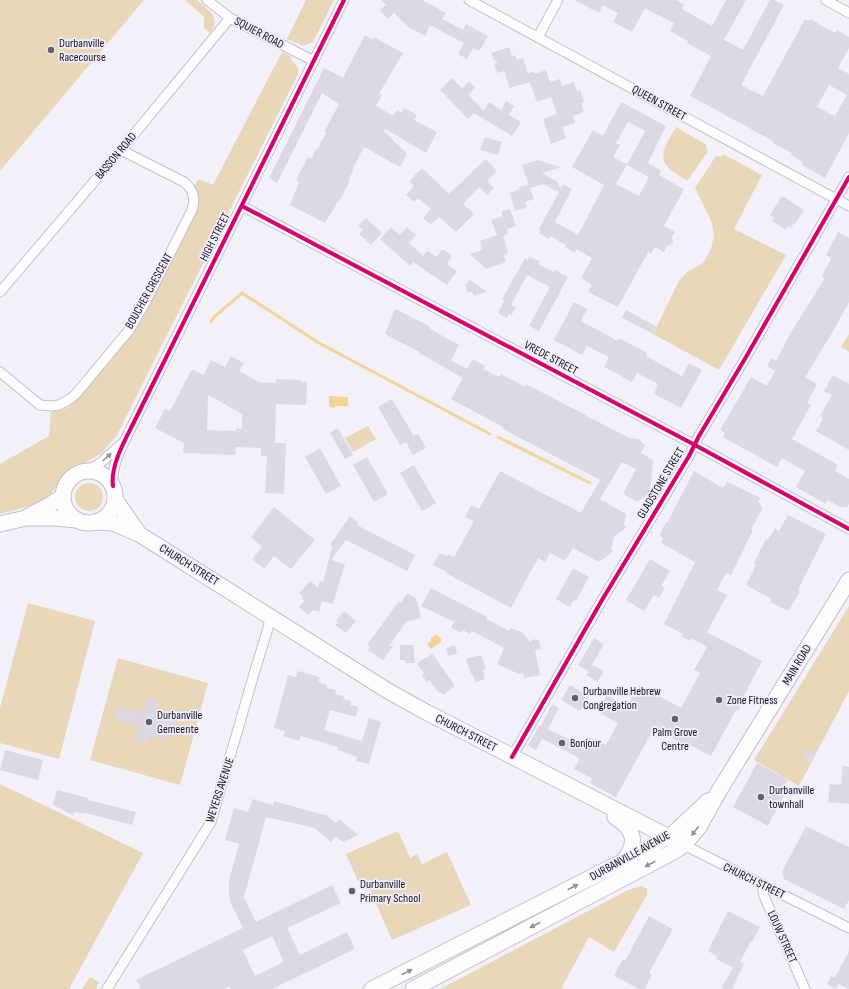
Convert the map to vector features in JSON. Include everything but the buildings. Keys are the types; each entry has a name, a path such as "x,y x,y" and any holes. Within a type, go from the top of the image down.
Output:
{"main road":[{"path":"0,524 26,518 54,518 77,520 87,523 97,522 110,513 114,506 114,492 109,479 102,474 87,470 70,478 65,485 63,496 64,503 67,511 77,520"},
{"name":"CHURCH STREET","path":"114,492 139,534"},
{"path":"26,518 63,496"},
{"name":"CHURCH STREET","path":"97,522 113,523 139,534 388,691 512,757 684,845"},
{"name":"MAIN ROAD","path":"719,791 849,580"},
{"name":"DURBANVILLE AVENUE","path":"372,989 623,862 668,837 719,791"},
{"name":"DURBANVILLE AVENUE","path":"413,989 675,851 684,845 699,827 719,791"},
{"path":"592,798 601,808 626,824 630,830 632,845 623,862"}],"street":[{"name":"SQUIER ROAD","path":"207,0 230,18 314,61"},
{"name":"HIGH STREET","path":"114,492 113,471 125,440 344,0"},
{"name":"QUEEN STREET","path":"469,0 849,206"},
{"path":"538,37 558,0"},
{"path":"826,0 849,13"},
{"name":"BASSON ROAD","path":"0,292 121,150 230,18"},
{"name":"BOUCHER CRESCENT","path":"0,372 40,405 52,406 65,403 75,395 130,329 144,305 192,210 194,198 190,188 184,182 121,150"},
{"name":"GLADSTONE STREET","path":"512,757 592,618 695,445 849,177"},
{"name":"VREDE STREET","path":"242,206 695,445 849,529"},
{"name":"HIGH STREET","path":"87,470 99,464 125,440"},
{"name":"WEYERS AVENUE","path":"107,989 211,822 268,628 270,616"},
{"name":"CHURCH STREET","path":"684,845 849,928"},
{"name":"LOUW STREET","path":"762,885 764,896 806,989"}],"shaded area":[{"name":"Durbanville Racecourse","path":"0,0 144,0 0,171"},
{"path":"185,0 197,0 212,14 215,22 210,33 204,28 204,17"},
{"path":"306,0 334,0 313,42 304,46 287,39"},
{"path":"282,52 292,57 291,60 297,66 298,74 117,435 102,453 69,472 60,481 49,497 37,504 0,514 0,464 49,436 51,412 65,409 74,403 141,321 197,211 199,199 194,186 199,179 213,185"},
{"path":"676,127 707,145 706,148 708,151 688,180 674,172 664,162 663,157 666,146"},
{"path":"723,154 762,175 734,229 786,255 719,370 653,334 679,281 687,272 703,263 711,249 714,236 712,223 695,188 716,156 721,157"},
{"path":"849,334 849,352 841,347"},
{"path":"329,396 348,397 348,406 335,406 335,408 329,407"},
{"path":"368,426 376,439 353,452 345,438"},
{"path":"89,483 99,487 103,497 99,507 89,511 79,507 75,497 79,487"},
{"path":"28,603 95,621 59,759 0,743 0,708"},
{"path":"849,606 849,691 799,786 754,760"},
{"path":"437,634 441,639 441,642 431,649 427,644 431,641 431,638"},
{"path":"118,658 208,683 180,785 90,760"},
{"path":"0,784 143,853 69,989 0,989"},
{"path":"398,831 410,858 417,854 422,864 447,852 471,905 392,940 365,878 358,881 346,854"},
{"path":"641,886 647,889 647,895 614,952 589,937 561,989 440,989 628,890"},
{"path":"90,977 99,982 96,989 82,989"}],"waterway":[{"path":"211,322 214,317 242,293 319,343 490,434"},
{"path":"498,437 590,483"}],"cycle path":[{"path":"113,486 114,470 123,445 344,0"},
{"path":"512,757 602,600 689,456 699,436 849,177"},
{"path":"242,206 695,445 849,529"}],"place":[{"name":"Durbanville Racecourse","path":"51,50"},
{"name":"Durbanville Hebrew Congregation","path":"575,698"},
{"name":"Zone Fitness","path":"719,700"},
{"name":"Palm Grove Centre","path":"675,719"},
{"name":"Durbanville Gemeente","path":"149,722"},
{"name":"Bonjour","path":"562,743"},
{"name":"Durbanville townhall","path":"761,797"},
{"name":"Durbanville Primary School","path":"352,891"}]}
